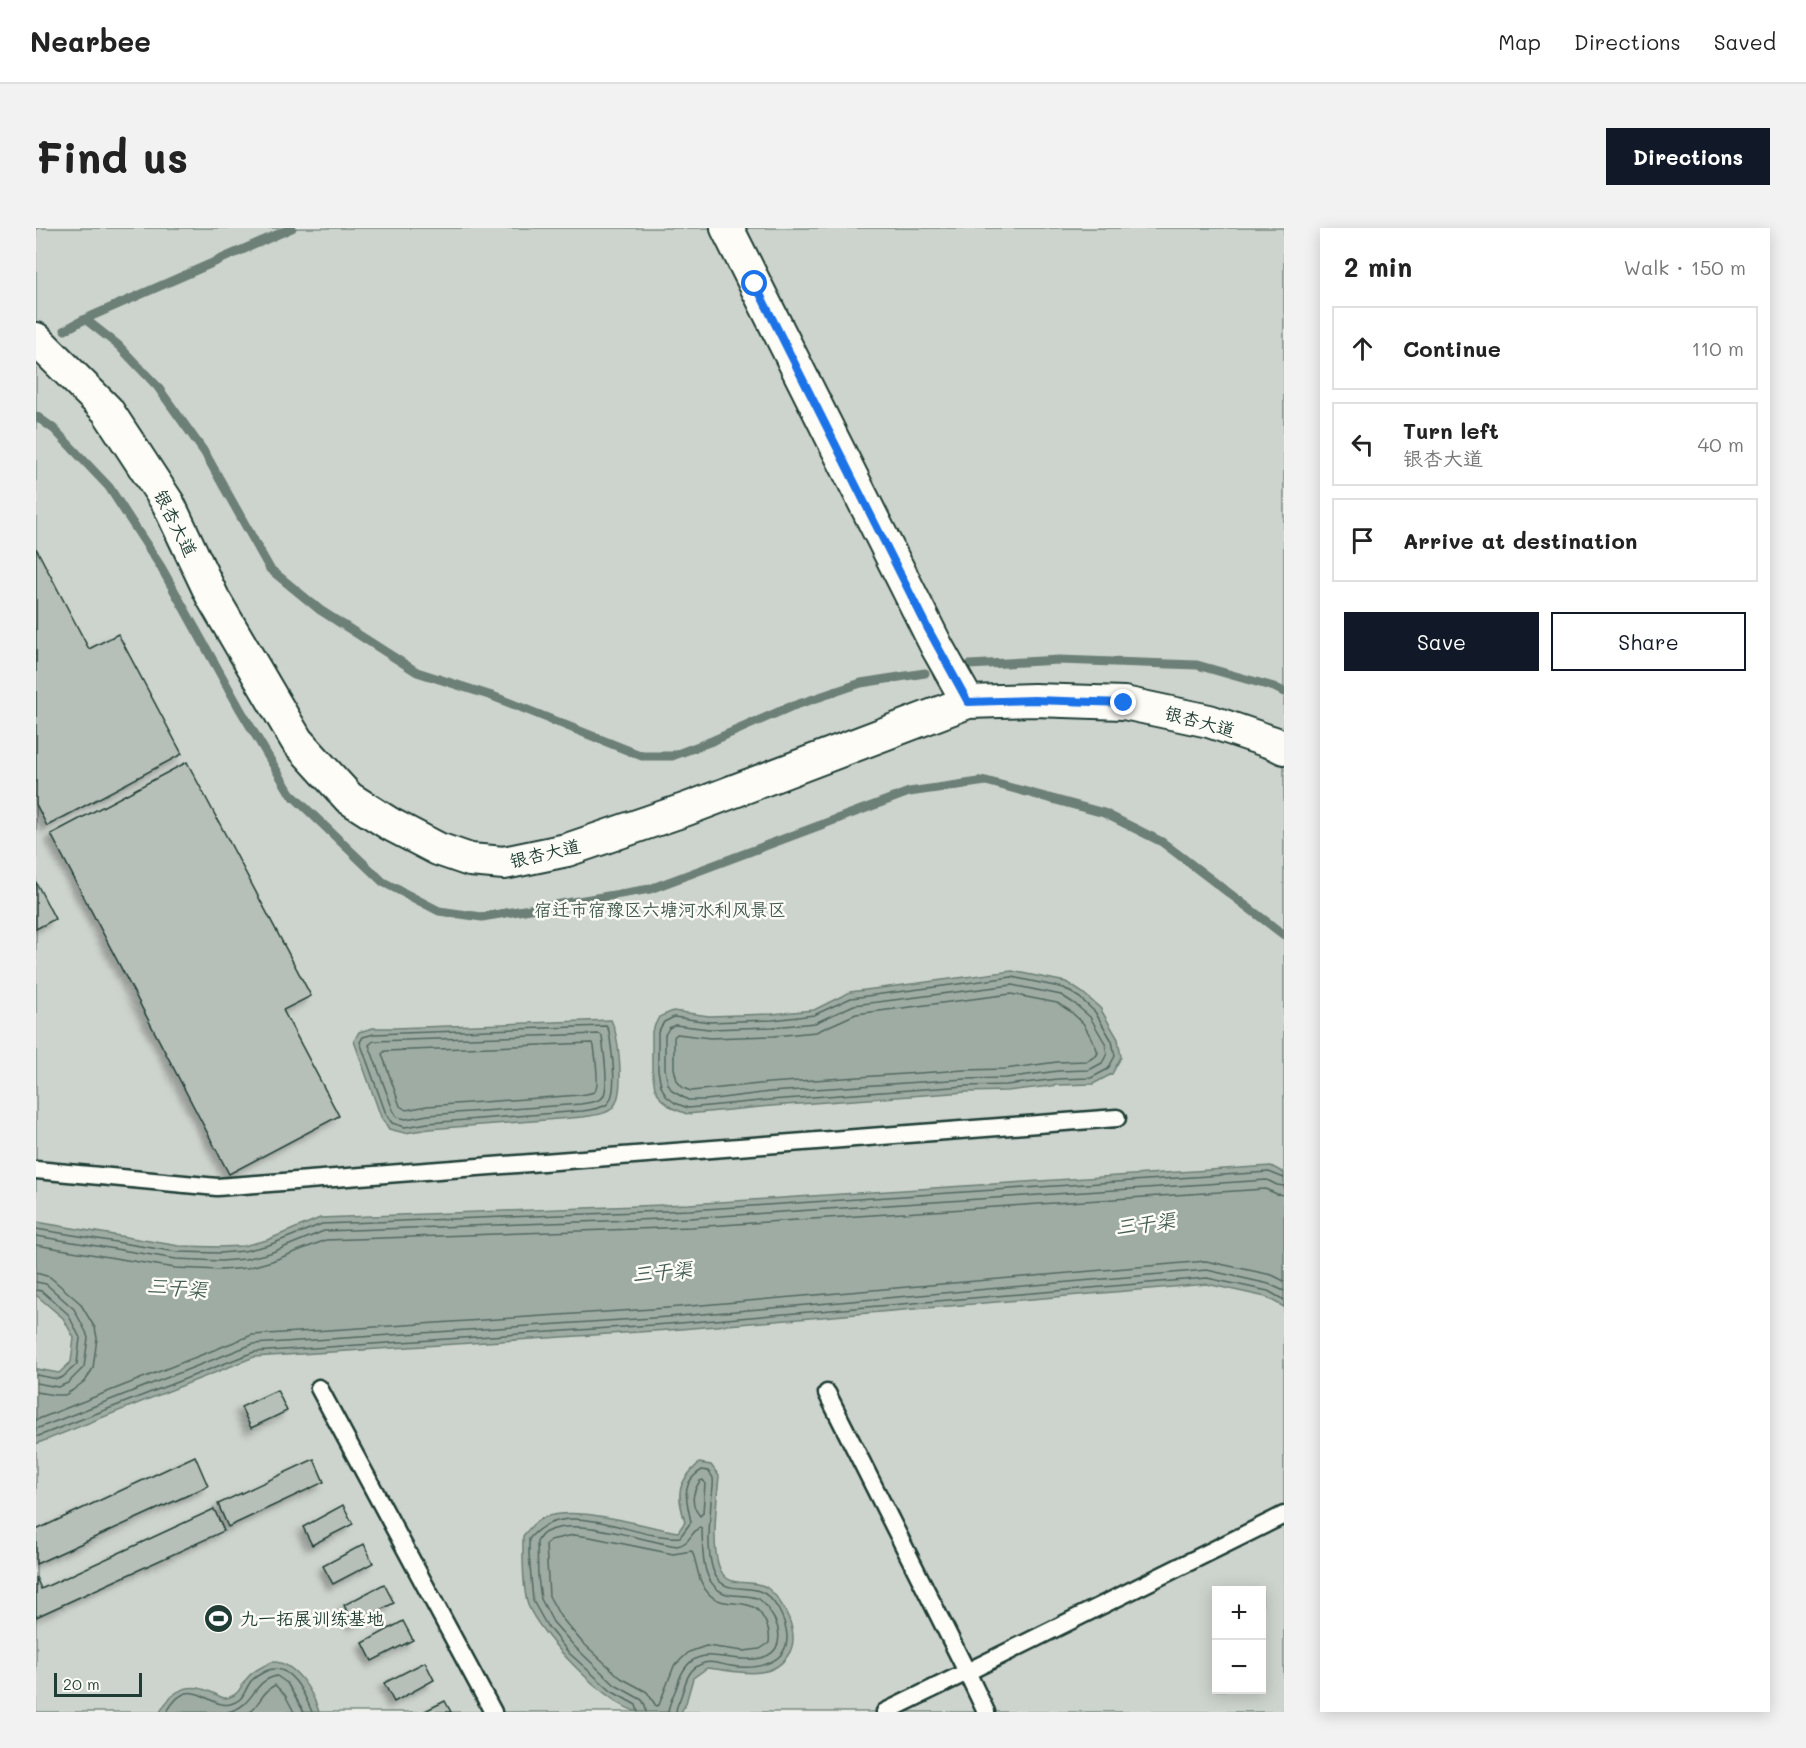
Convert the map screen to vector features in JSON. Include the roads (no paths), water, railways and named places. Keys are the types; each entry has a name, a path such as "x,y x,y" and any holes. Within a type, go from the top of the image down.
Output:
{"street":[{"path":"727,228 927,627 968,702"},
{"name":"银杏大道","path":"36,339 107,410 168,503 213,598 297,741 349,798 390,824 438,849 470,860 504,863 567,850 687,809 968,702 1034,700 1124,703 1209,721 1284,748"}],"lane":[{"path":"36,1170 217,1187 1117,1118"},
{"path":"319,1388 493,1712"},
{"path":"827,1392 986,1712"},
{"path":"885,1712 1284,1515"}],"water":[{"path":"1012,971 1066,982 1100,1008 1118,1039 1121,1057 1112,1074 1093,1084 687,1114 672,1108 661,1099 655,1088 652,1070 652,1031 659,1017 673,1011 709,1016 814,1010 850,992"},
{"path":"611,1020 618,1050 620,1076 617,1099 608,1111 583,1117 429,1129 405,1133 389,1129 381,1117 354,1041 359,1032 373,1028"},
{"name":"三干渠","path":"1271,1166 1284,1173 1284,1307 1266,1297 1207,1284 669,1330 254,1357 36,1444 36,1369 59,1373 71,1362 74,1338 63,1318 36,1295 36,1222 179,1246 243,1246 267,1240 320,1218 689,1204"},
{"path":"699,1463 711,1465 719,1476 715,1538 721,1571 735,1582 754,1583 766,1587 779,1600 792,1628 792,1647 781,1664 761,1672 750,1673 707,1668 693,1678 681,1712 639,1712 626,1707 593,1684 560,1650 535,1618 528,1605 525,1590 523,1536 536,1522 549,1516 565,1514 605,1517 678,1532 685,1522 680,1490 686,1477"},
{"path":"272,1662 288,1667 302,1679 319,1712 160,1712 170,1698 182,1689 204,1689 228,1698 236,1693 253,1672"}],"waterway":[{"path":"65,330 85,319 292,228"},
{"path":"85,319 118,345 157,386 205,453 270,569 320,610 417,672 495,697 642,756 672,756 790,707 861,683 925,673"},
{"path":"36,416 54,429 109,487 161,567 290,793 383,882 439,911 482,917 650,889 909,792 986,781 1104,813 1162,842 1284,935"},
{"path":"969,665 1059,660 1197,665 1274,687 1284,692"}],"place":[{"name":"九一拓展训练基地","path":"219,1618"}],"park label":[{"name":"宿迁市宿豫区六塘河水利风景区","path":"660,909"}]}
